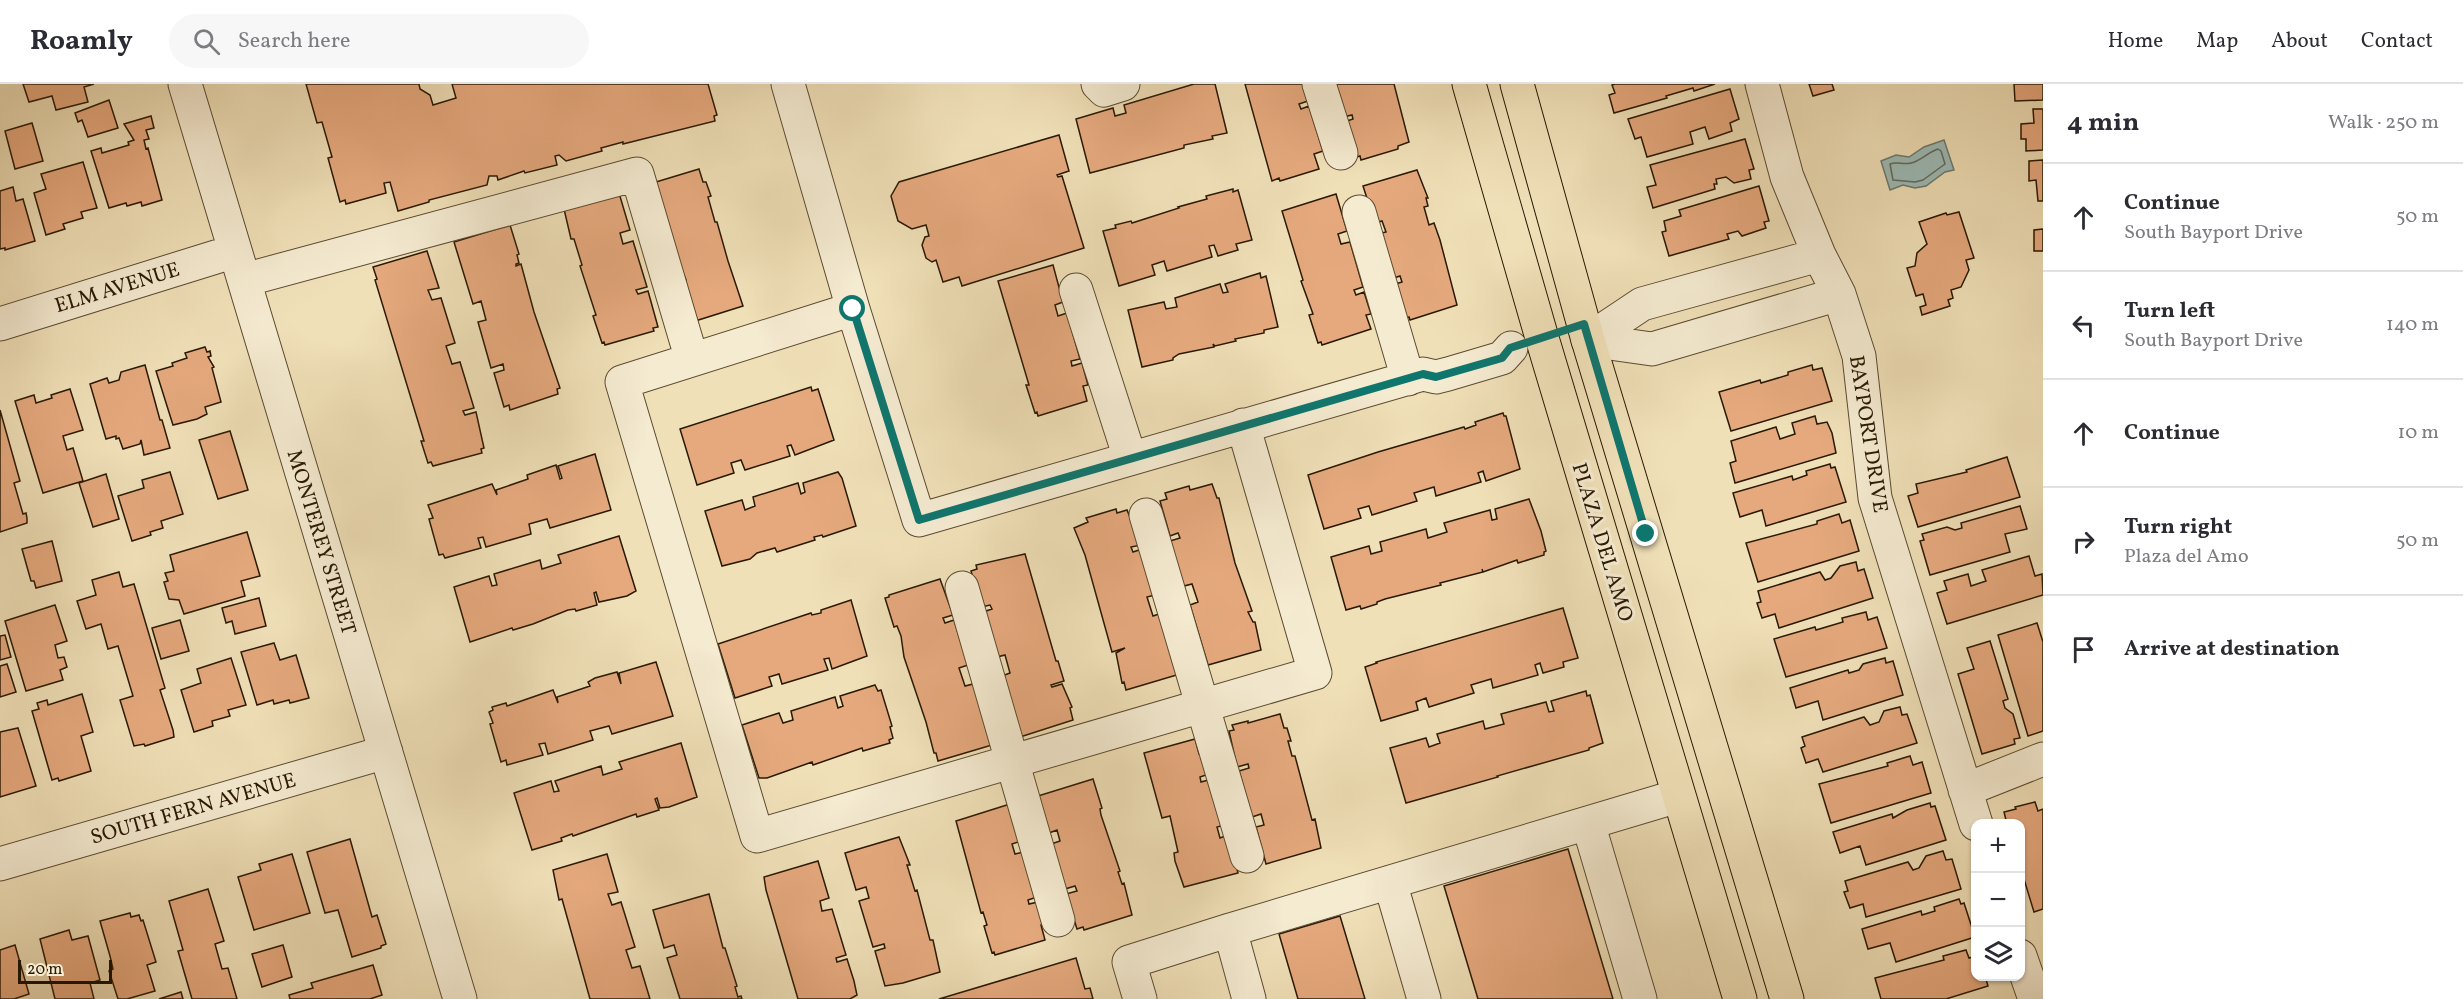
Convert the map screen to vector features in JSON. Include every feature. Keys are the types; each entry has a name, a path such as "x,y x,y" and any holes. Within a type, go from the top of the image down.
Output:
{"main road":[{"name":"PLAZA DEL AMO","path":"1469,84 1542,338 1740,999"},
{"name":"PLAZA DEL AMO","path":"1517,84 1586,332 1787,999"},
{"path":"1542,338 1586,332"}],"street":[{"name":"MONTEREY STREET","path":"185,84 460,999"},
{"path":"788,84 853,309 919,520 1416,376 1432,363 1496,344 1510,348 1542,338"},
{"path":"1098,84 1104,90 1123,84"},
{"path":"1319,84 1341,153"},
{"name":"BAYPORT DRIVE","path":"1762,84 1787,177 1819,255 1839,294 1859,356 1875,498 1974,819"},
{"name":"ELM AVENUE","path":"0,324 239,265 637,174 692,360"},
{"path":"1359,212 1416,376"},
{"path":"1586,332 1642,304 1819,255"},
{"path":"1732,279 1743,321"},
{"path":"1076,290 1130,458"},
{"path":"1586,332 1652,348 1839,294"},
{"path":"853,309 622,382 757,836 1315,673 1243,425"},
{"path":"1146,515 1247,856"},
{"path":"962,588 1058,920"},
{"name":"SOUTH FERN AVENUE","path":"0,864 386,752"},
{"path":"1965,790 2043,759"},
{"path":"1140,999 1129,962 1678,796"},
{"path":"1588,823 1640,999"},
{"path":"1390,882 1424,999"},
{"path":"1230,930 1249,999"},
{"path":"2025,970 2035,999"}],"water":[{"path":"1944,140 1954,170 1945,172 1926,186 1915,188 1903,185 1890,190 1881,161 1896,155 1909,157 1924,147"}],"building":[{"path":"23,84 94,84 84,87 88,102 56,110 52,96 29,102"},
{"path":"306,84 419,84 420,89 430,95 433,105 456,98 452,84 708,84 717,115 714,116 715,121 623,144 623,142 601,148 602,151 566,161 559,155 555,156 557,165 525,173 524,171 498,180 497,176 489,176 487,185 429,200 429,202 398,211 390,182 384,183 386,193 346,204 345,200 340,202 328,158 332,157 322,122 317,123"},
{"path":"1194,84 1215,84 1227,133 1212,136 1213,139 1184,145 1184,148 1090,173 1076,119 1113,108 1115,116 1126,113 1124,105"},
{"path":"1245,84 1303,84 1308,101 1299,104 1301,109 1309,106 1323,151 1314,154 1319,169 1280,181 1279,178 1272,181"},
{"path":"1333,84 1394,84 1409,142 1398,146 1398,149 1361,160 1360,156 1356,157 1344,122 1353,119 1352,115 1343,117"},
{"path":"1615,84 1715,84 1694,91 1693,88 1614,113 1609,95 1615,93 1612,85"},
{"path":"1809,84 1832,84 1834,90 1813,96"},
{"path":"2014,84 2043,84 2043,100 2015,101"},
{"path":"1730,89 1739,119 1730,123 1732,131 1709,139 1705,127 1690,132 1693,144 1647,157 1641,137 1635,139 1628,119"},
{"path":"109,100 118,128 88,137 82,120 78,122 75,113"},
{"path":"2033,109 2043,109 2043,150 2026,151 2026,139 2021,139 2021,124 2034,123"},
{"path":"151,116 154,128 146,130 149,139 144,140 162,200 142,206 141,202 109,208 91,151 101,148 102,153 129,145 128,142 134,140 124,124"},
{"path":"32,123 43,161 15,169 5,131"},
{"path":"1059,135 1069,171 1057,175 1062,176 1084,248 962,286 959,277 943,282 936,260 932,262 926,258 922,245 925,237 929,236 926,225 912,229 898,221 891,196 899,182"},
{"path":"1745,139 1754,169 1749,170 1751,179 1734,183 1726,177 1716,179 1715,189 1653,208 1647,187 1656,185 1650,165"},
{"path":"2043,160 2043,201 2038,201 2036,180 2029,181 2029,161"},
{"path":"83,162 97,208 81,212 83,218 63,224 65,229 46,235 34,193 46,189 41,174"},
{"path":"699,169 711,196 708,197 715,222 717,222 743,306 692,322 675,283 686,280 684,275 673,279 646,185"},
{"path":"1417,170 1428,198 1426,198 1428,206 1424,207 1429,225 1434,223 1440,240 1457,305 1410,320 1409,317 1404,319 1392,285 1402,282 1400,276 1391,279 1377,234 1386,232 1382,221 1375,223 1363,186"},
{"path":"1759,186 1769,221 1764,222 1766,228 1742,236 1738,231 1727,234 1729,239 1669,256 1662,232 1666,231 1664,221 1681,216 1679,210"},
{"path":"13,187 16,201 23,199 35,241 5,250 5,248 0,249 0,191"},
{"path":"1233,189 1233,192 1238,190 1252,240 1236,244 1238,250 1218,256 1214,245 1209,246 1212,257 1167,271 1164,261 1152,265 1155,275 1119,286 1103,231 1116,228 1115,225 1131,221 1132,223 1207,199 1206,196"},
{"path":"619,193 630,230 620,233 623,244 633,241 647,287 636,290 638,294 648,291 658,327 653,328 654,331 605,345 604,342 602,343 593,316 596,315 574,239 571,239 564,209"},
{"path":"1336,194 1347,231 1338,234 1341,244 1350,242 1363,287 1354,290 1356,295 1364,292 1371,314 1366,315 1371,329 1322,345 1321,342 1318,343 1309,315 1313,314 1301,281 1303,280 1282,211"},
{"path":"1959,212 1974,258 1966,260 1969,270 1961,287 1951,290 1953,298 1948,300 1950,306 1922,315 1920,307 1926,305 1923,294 1916,296 1907,268 1915,266 1917,253 1927,244 1919,222 1946,213 1947,215"},
{"path":"510,225 519,254 517,255 519,263 516,266 521,264 534,312 560,388 557,389 558,394 510,410 509,405 504,407 494,373 504,370 503,364 491,368 478,322 486,320 481,301 473,304 454,242"},
{"path":"2043,229 2043,251 2034,251 2034,230"},
{"path":"427,251 439,288 428,290 432,300 441,298 455,343 446,346 452,364 460,362 474,408 463,411 465,415 476,412 484,448 481,449 482,453 433,466 431,462 428,463 421,441 424,441 373,267"},
{"path":"1053,265 1063,302 1055,305 1058,316 1067,313 1080,359 1071,361 1072,366 1082,363 1088,385 1083,386 1087,401 1038,416 1026,385 1029,385 998,281"},
{"path":"1260,273 1261,278 1266,276 1278,327 1264,330 1264,333 1235,339 1236,341 1215,346 1213,344 1214,347 1179,354 1173,360 1142,367 1128,310 1164,302 1166,309 1177,307 1175,298 1220,284 1223,293 1228,292 1225,284"},
{"path":"205,347 207,352 210,351 211,356 208,357 214,367 212,368 221,402 205,407 207,414 197,419 173,425 156,371 173,366 172,363 187,358 185,353"},
{"path":"145,365 170,448 144,455 141,440 140,444 123,449 116,436 106,439 90,384 107,378 109,383 119,380 121,372"},
{"path":"1812,365 1813,370 1822,368 1832,401 1731,431 1719,392 1760,380 1761,383"},
{"path":"811,387 812,391 818,389 834,440 795,455 791,445 787,446 790,456 745,470 741,460 731,463 734,473 697,485 680,429"},
{"path":"70,389 83,430 63,436 67,450 73,448 83,481 43,493 15,401 34,395 36,403"},
{"path":"0,410 20,481 14,483 23,514 26,513 27,523 0,532"},
{"path":"1503,413 1506,416 1520,469 1486,481 1483,471 1478,473 1481,482 1436,496 1434,487 1414,493 1417,501 1372,515 1369,506 1358,509 1361,518 1324,529 1308,475 1378,452 1464,427 1465,429 1476,425 1475,422"},
{"path":"1815,416 1817,424 1827,422 1836,453 1735,483 1730,463 1736,461 1731,441 1776,427 1780,439 1795,434 1792,423"},
{"path":"230,431 248,490 218,499 199,440"},
{"path":"595,454 611,510 550,528 547,519 529,524 531,534 486,547 483,537 478,538 481,548 445,558 443,554 439,555 429,519 433,518 428,505 492,484 497,495 496,490 528,479 527,475 556,465 560,479 562,478 558,466"},
{"path":"2007,457 2020,497 1918,527 1908,496 1918,493 1916,484 1967,472 1966,470"},
{"path":"1830,464 1831,468 1835,467 1846,502 1766,526 1762,510 1740,517 1733,493 1792,476 1793,480 1807,475 1806,471"},
{"path":"170,472 183,514 161,521 163,528 150,532 151,535 132,541 118,496 144,488 142,480"},
{"path":"838,472 842,478 856,526 823,537 822,535 814,537 815,540 777,552 775,548 757,553 750,559 722,566 705,511 742,500 745,510 755,506 753,497 798,483 801,494 805,492 803,483"},
{"path":"106,474 119,519 93,527 79,483"},
{"path":"1212,484 1219,498 1235,563 1252,611 1248,612 1255,622 1261,650 1208,665 1190,605 1198,602 1192,584 1184,586 1170,541 1180,538 1178,533 1170,536 1160,501 1167,499 1165,493 1189,486 1190,490"},
{"path":"1529,499 1541,531 1546,551 1544,555 1518,563 1517,560 1483,572 1385,599 1361,609 1360,606 1346,610 1331,557 1369,546 1371,554 1382,551 1380,542 1426,529 1428,538 1447,532 1444,523 1490,510 1492,520 1497,519 1495,509"},
{"path":"2020,506 2027,529 2005,534 2010,552 1930,575 1920,541 1924,540 1922,534 1947,527 1955,530 1962,528 1961,523"},
{"path":"1116,509 1117,513 1127,510 1141,545 1131,547 1133,552 1142,549 1155,595 1147,597 1153,616 1162,613 1180,674 1126,690 1124,682 1122,683 1116,653 1125,648 1112,652 1085,555 1074,528 1088,522 1086,518"},
{"path":"1839,514 1842,523 1850,520 1859,551 1758,582 1746,543 1817,524 1817,521"},
{"path":"247,532 260,576 241,581 245,596 184,614 179,600 169,599 164,582 168,581 165,573 174,571 170,555"},
{"path":"619,536 636,591 627,596 599,602 596,592 594,593 597,605 576,611 575,609 568,610 533,624 513,630 512,628 470,642 454,587 489,576 492,586 497,585 494,574 540,560 542,569 561,563 558,555"},
{"path":"52,541 62,581 36,588 34,581 31,581 22,549"},
{"path":"1025,554 1064,681 1051,685 1052,687 1062,684 1072,707 1070,708 1073,720 1020,737 1002,676 1010,673 1005,655 997,657 983,612 992,609 990,605 981,607 971,571 977,569 976,565"},
{"path":"2029,556 2035,576 2042,574 2043,595 1947,624 1937,593 1947,590 1944,581 1968,574 1971,586 1986,581 1982,570"},
{"path":"1856,562 1858,571 1864,569 1873,598 1779,628 1775,614 1762,618 1757,603 1761,602 1758,591 1820,572 1825,580 1831,578 1840,566"},
{"path":"119,572 123,587 134,584 165,688 160,690 173,730 174,737 145,746 144,744 134,746 120,700 133,696 118,646 108,649 101,624 86,629 77,601 96,595 92,580"},
{"path":"940,579 953,615 943,618 945,623 954,620 968,665 959,668 965,686 973,684 992,745 938,761 904,657 901,636 897,626 894,627 885,598"},
{"path":"259,598 266,626 235,634 232,621 226,623 222,608"},
{"path":"851,600 867,656 832,669 829,658 824,659 828,670 782,684 779,674 769,677 772,686 735,698 718,644 811,613 812,615 821,613 821,610"},
{"path":"55,605 67,641 55,645 58,658 64,657 67,667 60,670 63,680 26,691 5,621"},
{"path":"1563,608 1578,658 1563,662 1564,667 1543,673 1540,663 1535,665 1538,675 1493,688 1491,679 1471,685 1474,693 1429,707 1426,698 1416,702 1418,710 1381,721 1365,667"},
{"path":"1866,612 1868,620 1877,617 1887,648 1786,677 1774,639 1815,627 1816,630 1843,622 1842,618"},
{"path":"180,620 189,651 161,659 152,628"},
{"path":"2037,623 2043,642 2043,731 2028,736 1998,635"},
{"path":"5,635 11,657 0,660 0,636"},
{"path":"1990,641 2008,699 2003,701 2005,708 2013,714 2020,738 2014,739 2015,744 1982,754 1958,674 1974,669 1967,648"},
{"path":"274,643 280,660 296,655 309,698 274,704 273,700 257,705 241,652"},
{"path":"231,658 246,705 228,710 230,716 212,721 213,726 194,732 181,690 201,683 197,669"},
{"path":"1885,658 1886,663 1893,661 1903,695 1823,720 1818,701 1796,708 1790,688 1848,670 1849,673 1859,670 1863,664"},
{"path":"656,662 673,716 612,734 609,726 590,731 593,740 548,754 545,743 539,744 543,755 507,765 506,760 501,762 490,724 493,723 489,712 493,710 492,707 506,703 507,706 553,690 558,703 557,697 590,686 588,682 595,678 617,672 621,684 619,673"},
{"path":"7,664 16,692 0,697 0,666"},
{"path":"875,685 878,691 881,690 892,726 890,727 893,738 889,740 890,743 863,751 862,748 813,765 812,762 767,778 759,778 742,725 779,713 783,723 793,720 791,711 835,697 838,708 843,706 840,696"},
{"path":"1586,691 1587,696 1590,695 1603,743 1589,750 1406,803 1390,748 1426,738 1429,747 1440,743 1437,734 1483,721 1485,729 1504,724 1501,714 1546,702 1549,712 1554,711 1551,701"},
{"path":"82,694 93,732 81,736 91,771 59,781 58,778 52,780 32,711 39,709 37,703 47,700 48,705"},
{"path":"1900,707 1902,715 1907,714 1917,743 1823,772 1818,759 1806,763 1801,748 1805,746 1802,737 1864,717 1870,725 1879,722 1884,711"},
{"path":"1280,714 1291,741 1288,741 1292,756 1295,756 1312,820 1315,819 1321,848 1266,864 1256,827 1264,825 1261,814 1252,817 1239,771 1249,768 1248,764 1237,767 1229,731 1234,730 1232,725"},
{"path":"18,728 36,786 0,797 0,732"},
{"path":"1195,739 1199,754 1203,752 1209,774 1200,777 1201,782 1212,779 1225,825 1217,827 1220,838 1228,835 1238,873 1184,887 1175,861 1174,853 1178,852 1170,816 1162,818 1144,753"},
{"path":"681,743 697,797 660,808 657,798 655,799 659,810 637,817 636,814 573,836 572,834 561,838 562,841 532,850 514,793 551,781 554,792 559,791 555,781 601,766 603,775 622,769 619,762"},
{"path":"1910,756 1913,765 1922,762 1931,793 1831,823 1819,784 1888,766 1887,763"},
{"path":"1093,779 1102,808 1100,809 1101,815 1120,871 1118,872 1122,884 1124,883 1132,915 1084,930 1083,927 1077,929 1066,894 1077,891 1075,886 1065,889 1051,844 1060,841 1057,830 1049,833 1038,796"},
{"path":"2035,802 2038,811 2043,809 2043,909 2034,912 2025,882 2025,819 2006,819 2004,812 2016,809 2015,807"},
{"path":"1930,803 1931,807 1935,806 1946,840 1866,865 1860,846 1840,853 1833,832 1892,814 1893,818 1907,810"},
{"path":"1010,804 1021,841 1012,844 1015,854 1024,852 1037,897 1028,900 1029,904 1038,902 1045,924 1041,925 1045,940 995,955 994,952 992,953 984,926 987,925 983,912 981,913 956,821"},
{"path":"899,837 910,865 907,865 915,891 917,890 930,940 933,940 940,972 885,986 875,951 885,948 884,944 873,947 859,901 869,898 866,887 856,890 845,853"},
{"path":"350,839 372,917 377,915 386,944 381,948 352,957 338,910 325,913 307,852"},
{"path":"1568,849 1613,999 1478,999 1444,886"},
{"path":"1943,851 1946,860 1952,859 1961,889 1866,917 1863,904 1850,908 1844,892 1848,891 1845,881 1908,862 1913,870 1919,868 1926,856"},
{"path":"292,854 310,913 254,930 238,877 261,870 259,864"},
{"path":"607,854 618,892 608,894 612,905 621,902 635,947 626,950 632,968 640,966 650,999 590,999 562,899 559,900 553,870"},
{"path":"818,861 829,898 820,901 822,911 832,909 846,955 836,958 837,962 847,959 854,981 857,995 850,999 798,999 766,890 764,877"},
{"path":"208,889 224,941 215,944 222,969 228,968 237,999 192,999 178,951 183,950 169,901"},
{"path":"709,894 723,948 725,948 737,986 735,987 738,997 741,996 742,999 680,999 667,958 677,955 674,945 664,948 653,910"},
{"path":"1959,899 1961,904 1964,903 1971,925 1971,938 1896,962 1890,943 1868,949 1862,929 1921,911 1922,915 1935,911 1934,907"},
{"path":"130,913 131,917 139,915 141,921 143,920 156,962 147,965 155,991 127,999 118,999 109,971 113,969 100,921"},
{"path":"1340,916 1365,999 1298,999 1279,934"},
{"path":"69,930 72,940 88,936 100,980 90,983 94,999 55,999 40,939"},
{"path":"15,945 29,994 14,999 0,999 0,950"},
{"path":"283,945 292,977 262,987 252,954"},
{"path":"1966,950 1969,958 1971,957 1971,981 1986,981 1988,986 1946,999 1881,999 1875,978 1944,960 1943,956"},
{"path":"1076,958 1085,989 1090,988 1093,999 939,999"},
{"path":"373,965 382,995 370,999 290,999 289,995 313,988 311,983"},
{"path":"181,992 183,999 159,999"}],"route":[{"path":"853,309 919,520 1423,374 1436,377 1448,374 1502,358 1510,348 1584,324 1646,534"}]}
